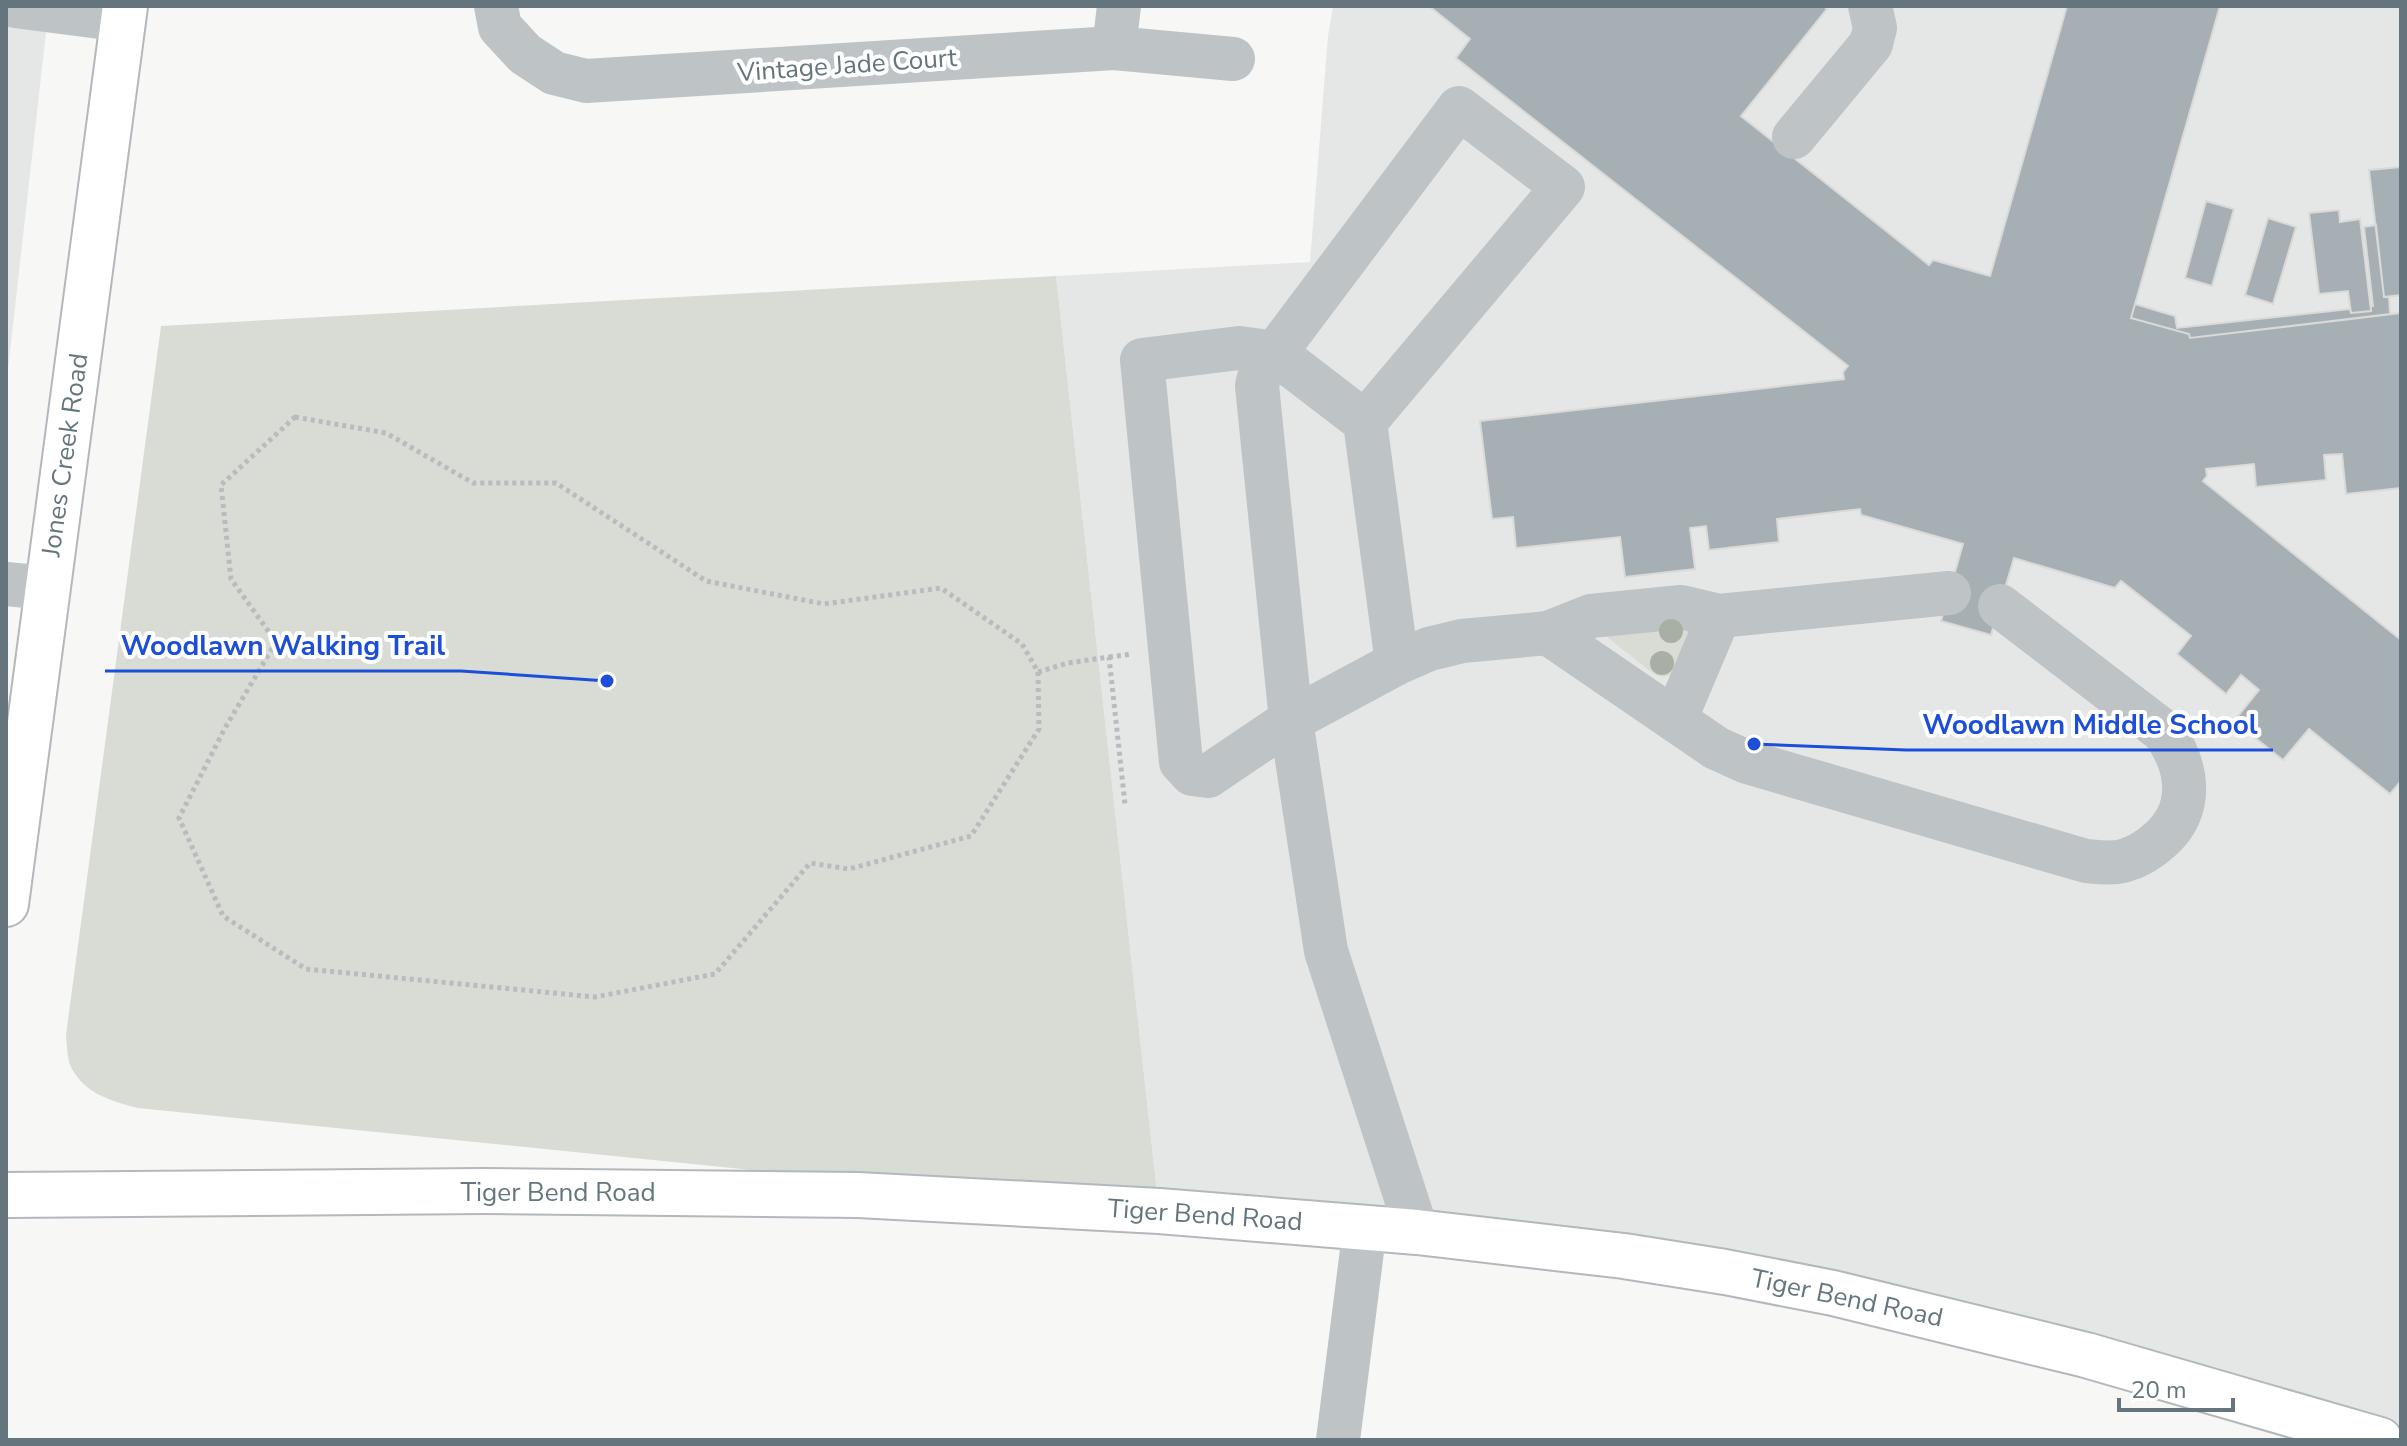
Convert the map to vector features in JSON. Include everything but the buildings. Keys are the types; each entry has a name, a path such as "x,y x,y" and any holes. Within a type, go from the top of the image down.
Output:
{"main road":[{"name":"Jones Creek Road","path":"6,904 27,586 124,13"},
{"name":"Tiger Bend Road","path":"6,1195 482,1191 842,1195 1159,1211 1417,1232 1624,1256 1833,1293 2086,1355 2380,1440"}],"street":[{"path":"15,6 124,13"},
{"name":"Vintage Jade Court","path":"496,6 500,27 525,54 554,73 586,81 1117,27 1233,59"},
{"path":"1794,137 1871,44 1875,28 1870,6"},
{"path":"1365,422 1563,187 1459,108 1263,368 1257,386 1291,720 1326,951 1417,1232"},
{"path":"1397,663 1365,422 1275,353 1239,348 1142,360 1181,762 1192,774 1208,776 1291,720 1397,663 1429,649 1462,641 1548,633 1591,616 1681,607 1719,616 1949,593"},
{"path":"1548,633 1716,748 1747,762 2086,861 2124,861 2148,851 2168,833 2185,798 2182,765 2175,747 2163,731 2000,606"},
{"path":"1675,720 1719,616"},
{"path":"1338,1440 1365,1227"}],"path":[{"path":"295,417 386,433 473,483 556,483 706,581 824,604 941,588 1022,644 1038,672 1039,729 971,836 849,869 810,863 715,974 595,997 306,969 223,916 179,818 225,728 276,642 231,579 221,485 295,417"},
{"path":"1038,672 1068,663 1109,657 1125,804"}],"shaded area":[{"path":"6,6 49,6 6,387"},
{"path":"1333,6 2401,6 2401,1440 1941,1318 1159,1211 1056,276 1310,262"},
{"path":"1056,276 1159,1211 138,1108 97,1094 80,1081 69,1062 66,1035 161,326"},
{"path":"1690,628 1673,674 1663,677 1654,674 1608,638 1607,633"}],"place":[{"name":"Woodlawn Walking Trail","path":"607,681"},
{"name":"Woodlawn Middle School","path":"1754,744"}]}
